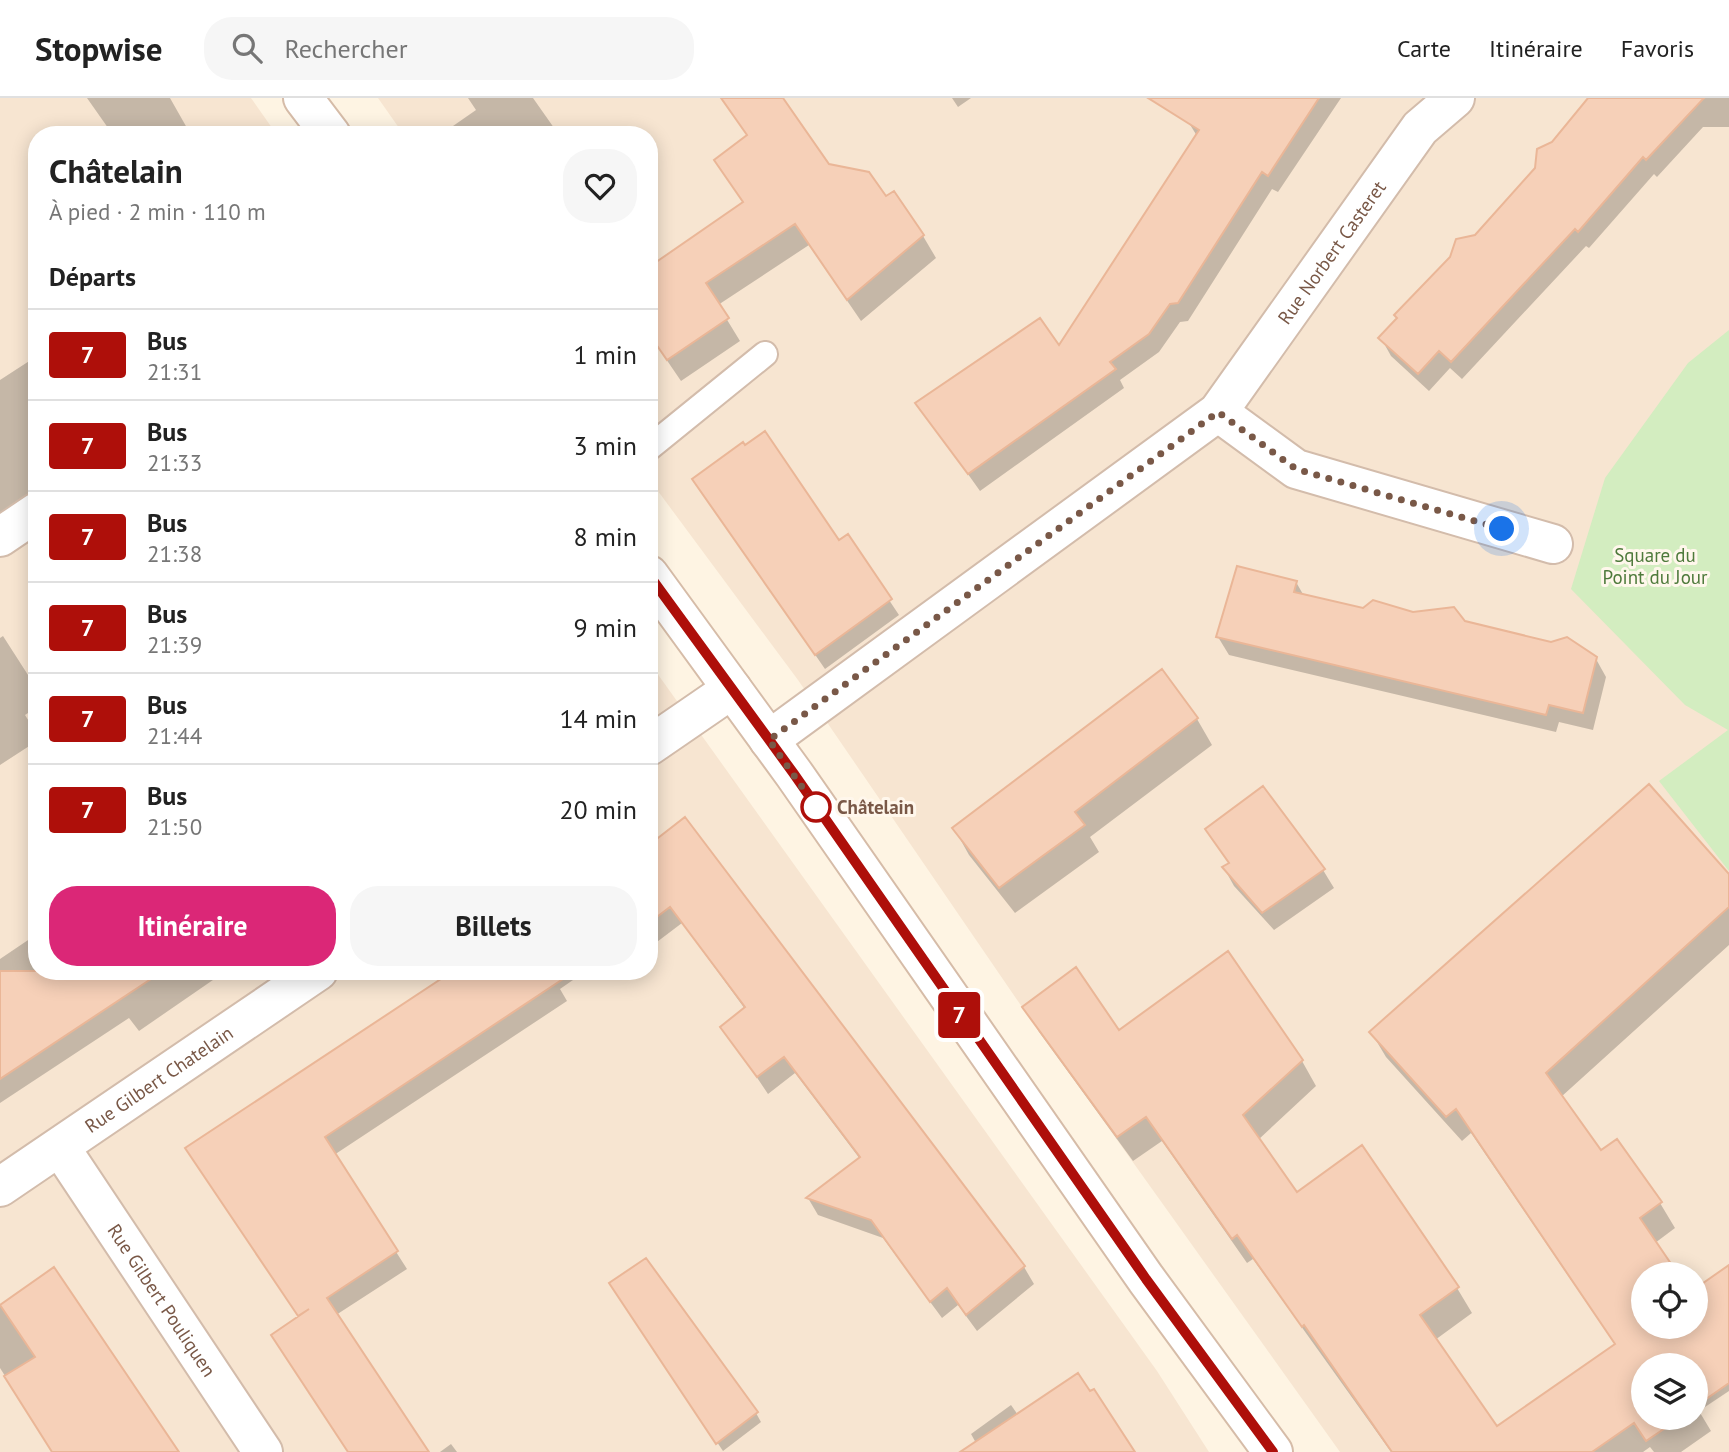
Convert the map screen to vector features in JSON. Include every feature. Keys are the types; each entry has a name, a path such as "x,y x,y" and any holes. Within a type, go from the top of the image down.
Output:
{"street":[{"path":"303,98 324,126"},
{"name":"Rue Norbert Casteret","path":"769,740 1218,412 1420,128 1455,98"},
{"path":"1218,412 1296,469 1553,544"},
{"path":"0,537 28,518"},
{"path":"658,587 769,740 1146,1279 1260,1448"},
{"path":"658,740 732,689"},
{"name":"Rue Gilbert Chatelain","path":"0,1187 305,980"},
{"name":"Rue Gilbert Pouliquen","path":"60,1147 263,1452"}],"lane":[{"path":"658,441 765,355"}],"shaded area":[{"path":"0,98 251,98 271,126 28,126 28,980 658,980 658,675 1157,1371 1209,1452 0,1452"},
{"path":"378,98 1729,98 1729,1452 1340,1452 1022,1007 798,680 658,491 658,126 398,126"}],"green space":[{"name":"Square du Point du Jour","path":"1729,330 1729,871 1659,781 1728,730 1685,705 1571,589 1605,478 1688,363"}],"building":[{"path":"721,98 783,98 829,164 869,172 886,196 894,191 924,235 847,300 795,224 706,283 729,318 667,360 658,347 658,261 743,202 714,160 747,135"},
{"path":"1148,98 1319,98 1268,176 1262,172 1178,303 1170,304 1149,334 1110,362 1116,369 968,474 915,403 1040,318 1059,345 1199,130"},
{"path":"1588,98 1704,98 1646,160 1643,157 1578,232 1575,229 1451,362 1439,351 1418,374 1378,338 1397,318 1394,315 1450,257 1456,239 1475,235 1535,168 1537,149 1552,142"},
{"path":"765,431 839,540 848,534 892,599 815,655 692,479 743,442 745,445"},
{"path":"1237,566 1297,581 1294,592 1363,608 1373,600 1413,612 1454,607 1465,621 1551,642 1567,637 1597,657 1583,713 1549,705 1546,715 1216,637"},
{"path":"1162,669 1198,718 1075,812 1085,825 999,888 952,828"},
{"path":"1649,784 1729,874 1729,907 1546,1073 1601,1150 1617,1139 1662,1202 1640,1218 1670,1262 1631,1262 1631,1339 1708,1339 1708,1280 1729,1265 1729,1383 1708,1398 1708,1353 1631,1353 1631,1425 1592,1452 1392,1452 1304,1325 1302,1327 1237,1235 1232,1239 1146,1117 1117,1137 1022,1007 1076,967 1119,1030 1228,951 1303,1060 1243,1115 1297,1192 1362,1145 1459,1287 1420,1315 1497,1426 1615,1344 1456,1109 1446,1117 1369,1032"},
{"path":"1263,786 1325,869 1262,913 1222,867 1229,863 1205,829"},
{"path":"685,817 1025,1266 966,1315 947,1288 930,1302 871,1220 806,1198 860,1157 784,1057 757,1077 720,1027 745,1007 670,907 658,916 658,838"},
{"path":"0,971 28,971 28,980 149,980 0,1079"},
{"path":"439,980 561,980 325,1137 398,1251 327,1298 429,1452 348,1452 271,1335 309,1309 298,1316 185,1148"},
{"path":"646,1258 758,1412 716,1444 609,1283"},
{"path":"54,1267 179,1452 52,1452 4,1376 35,1357 0,1305"},
{"path":"1078,1373 1090,1391 1094,1389 1135,1452 960,1452"},
{"path":"1639,1430 1662,1430 1646,1441"}],"bus line":[{"name":"7","path":"658,587 794,774 916,953 1146,1279 1273,1452"}],"place":[{"name":"Châtelain","path":"816,807"}],"route":[{"path":"816,807 769,740 1218,412 1296,469 1502,529"}]}
